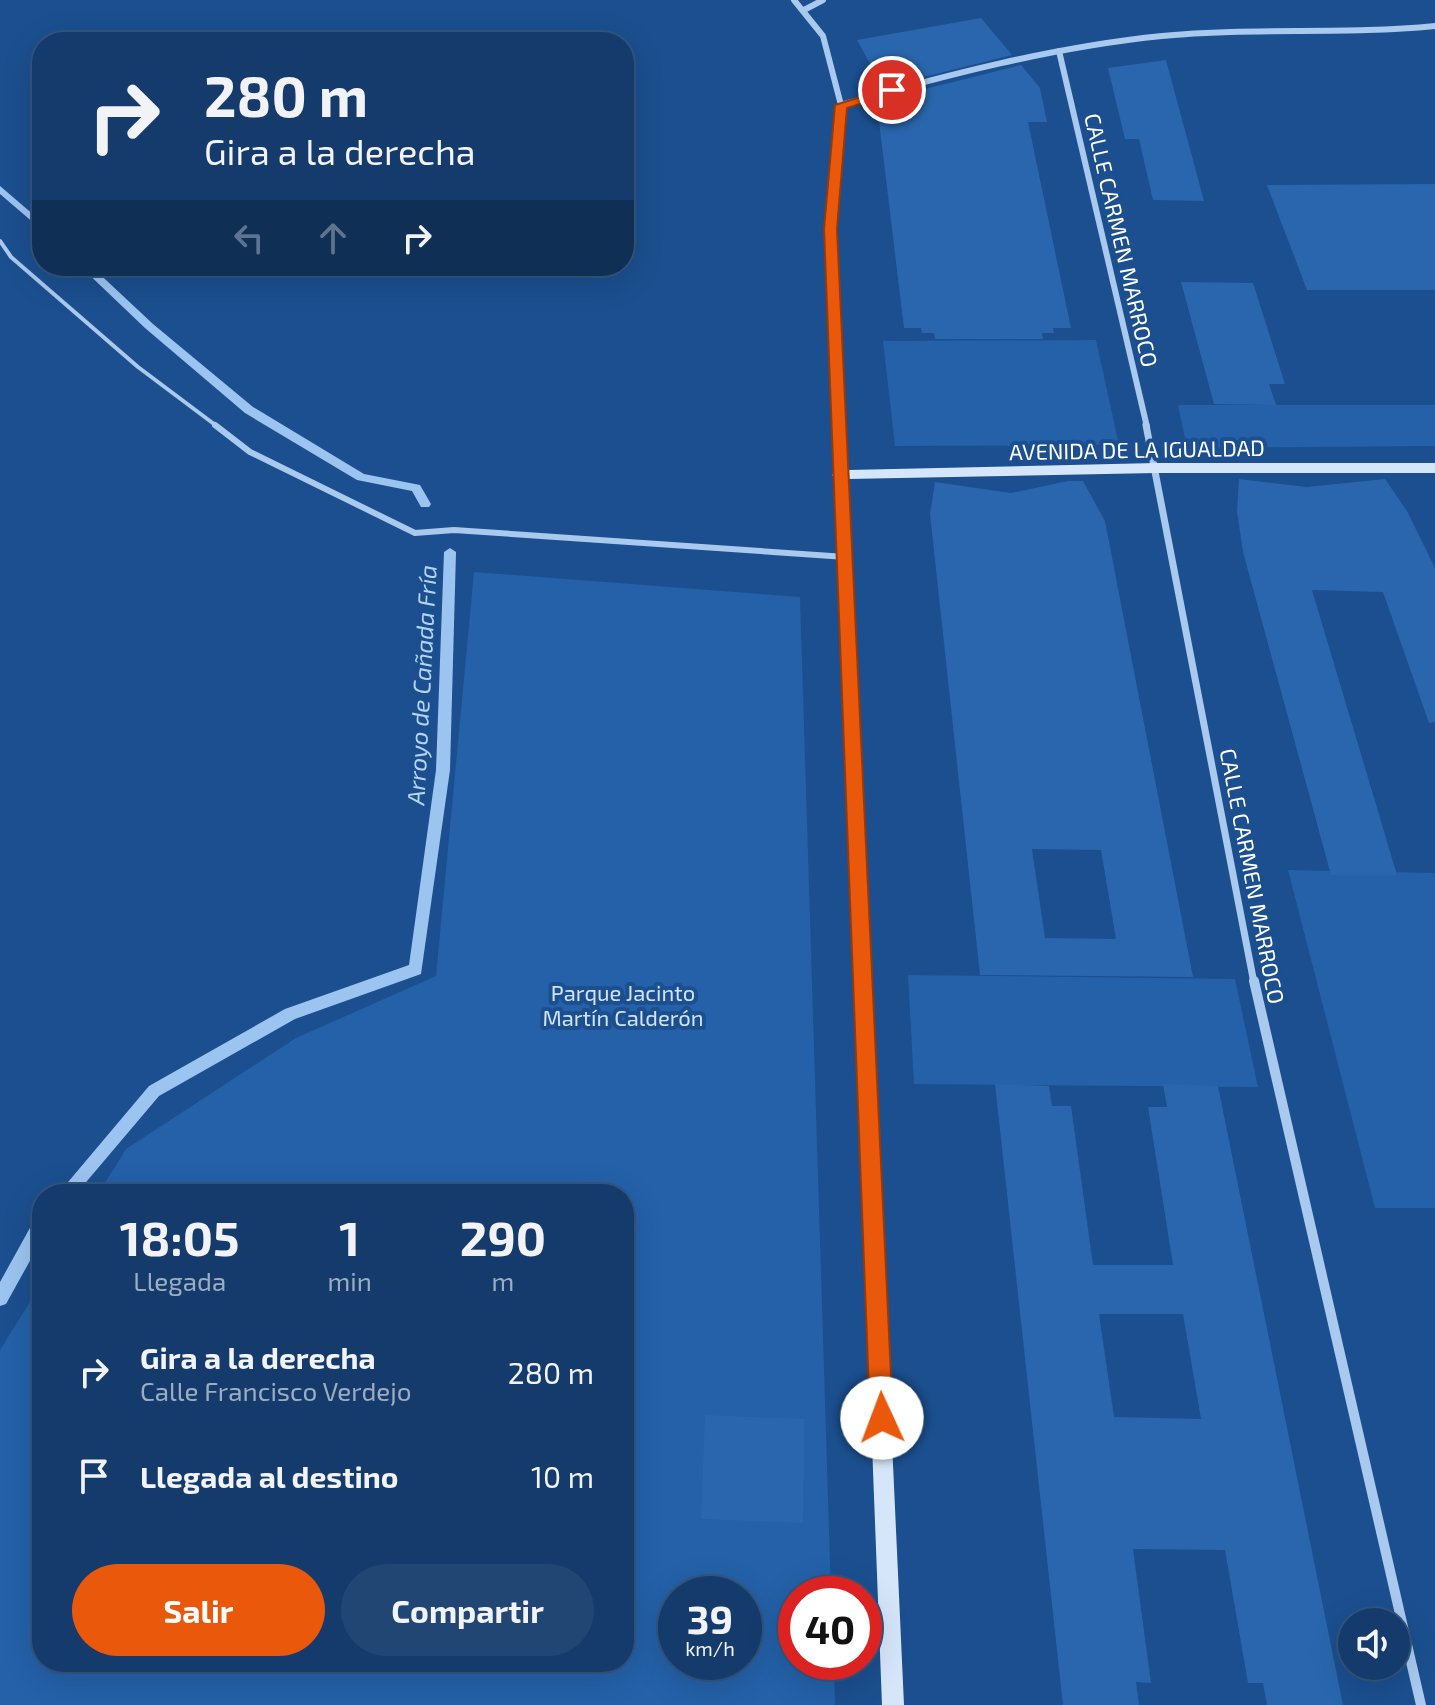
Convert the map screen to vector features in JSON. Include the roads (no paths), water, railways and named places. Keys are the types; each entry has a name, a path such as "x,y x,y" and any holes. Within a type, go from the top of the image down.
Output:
{"street":[{"path":"794,0 823,36 841,105 831,229 893,1705"},
{"path":"804,10 823,0"},
{"path":"841,105 943,75 1059,51 1162,36 1435,26"},
{"name":"CALLE CARMEN MARROCO","path":"1059,51 1156,468 1263,1028 1421,1705"},
{"name":"AVENIDA DE LA IGUALDAD","path":"839,475 1156,468 1435,468"}],"lane":[{"path":"0,241 11,257 32,275"},
{"path":"33,276 138,367 250,452 415,533 454,530 847,557"}],"waterway":[{"name":"Arroyo de Cañada Fría","path":"0,189 32,218"},
{"name":"Arroyo de Cañada Fría","path":"96,276 149,326 249,410 361,477 416,488 425,504"},
{"name":"Arroyo de Cañada Fría","path":"75,1184 154,1091 290,1014 416,969 443,770 450,552"},
{"name":"Arroyo de Cañada Fría","path":"0,1298 32,1241"}],"park label":[{"name":"Parque Jacinto Martín Calderón","path":"623,1004"}]}
